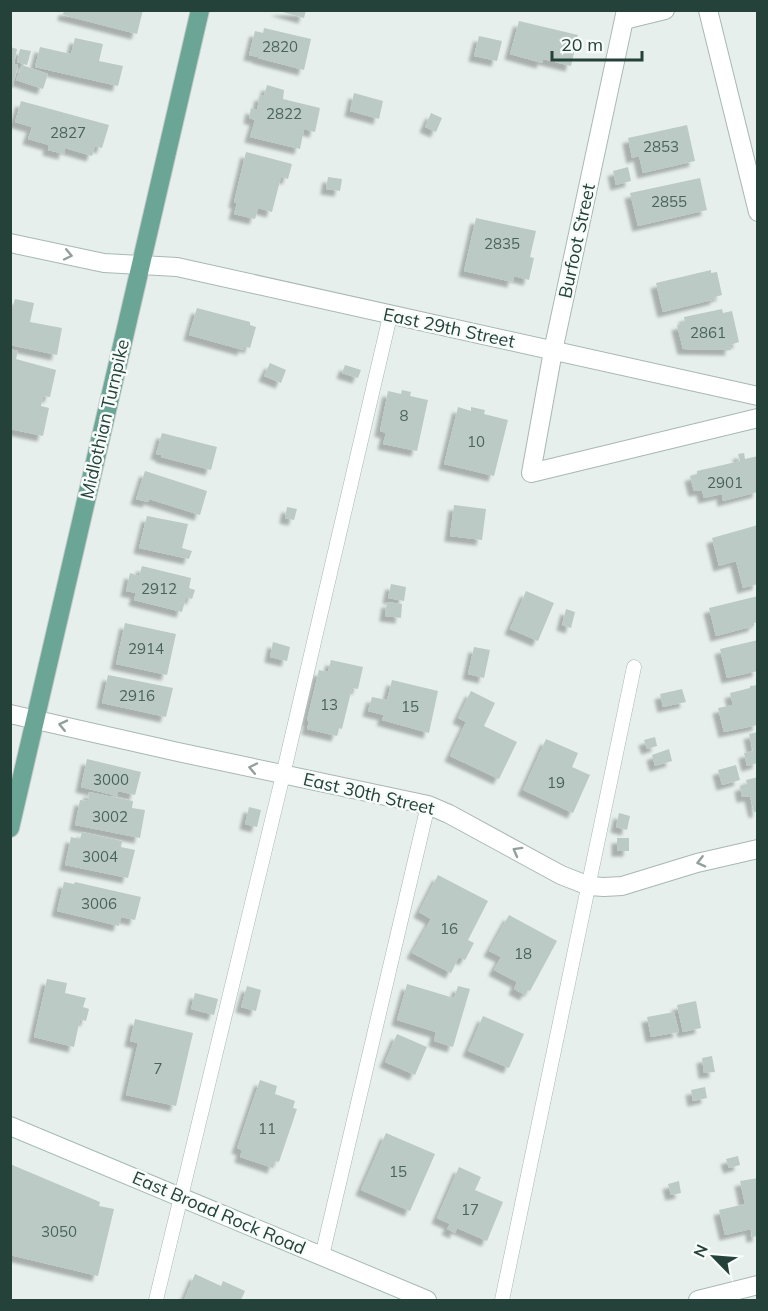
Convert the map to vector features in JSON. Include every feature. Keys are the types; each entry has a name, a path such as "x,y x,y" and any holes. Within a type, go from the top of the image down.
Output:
{"main road":[{"name":"Midlothian Turnpike","path":"10,828 200,10"}],"street":[{"path":"625,15 665,10"},
{"path":"708,10 758,212"},
{"name":"Burfoot Street","path":"625,15 553,351 531,473 758,418"},
{"name":"East 29th Street","path":"10,243 104,263 177,267 758,396"},
{"name":"East 30th Street","path":"10,714 36,718 178,753 428,805 449,814 561,875 589,886 604,888 622,885 697,863 758,849"},
{"name":"East Broad Rock Road","path":"10,1126 427,1300"},
{"path":"698,1300 758,1285"}],"lane":[{"path":"156,1300 283,775 390,316"},
{"path":"502,1300 634,667"},
{"path":"322,1256 428,805"}],"building":[{"path":"64,10 143,10 137,34 63,15"},
{"path":"276,10 306,10 304,18"},
{"path":"519,21 578,35 571,66 543,59 542,63 510,54"},
{"path":"264,28 311,39 304,70 249,55 255,31 263,33"},
{"path":"479,36 502,41 497,61 474,56"},
{"path":"75,38 103,44 99,61 123,66 118,86 35,67 40,47 71,54"},
{"path":"10,47 17,49 14,64 18,65 11,93"},
{"path":"20,49 31,51 27,65 17,62"},
{"path":"22,65 48,74 43,89 16,80"},
{"path":"267,85 284,90 283,99 320,108 315,132 304,129 300,149 250,137 255,120 249,118 251,108 257,110 260,95 264,96"},
{"path":"354,93 383,101 379,119 350,111"},
{"path":"21,101 109,125 102,148 95,146 92,156 65,148 64,154 48,150 49,145 28,139 32,127 15,122"},
{"path":"431,113 442,118 436,132 425,127"},
{"path":"687,125 695,161 643,173 639,156 632,158 628,138"},
{"path":"246,152 292,164 288,179 281,177 272,212 258,208 255,219 234,214 237,203 234,202"},
{"path":"628,167 631,181 616,185 613,171"},
{"path":"328,177 342,179 340,191 326,189"},
{"path":"700,178 707,210 638,226 630,193"},
{"path":"476,218 536,231 530,257 534,258 529,280 514,276 513,282 464,271"},
{"path":"711,270 711,273 717,272 722,295 715,297 716,299 663,312 656,283"},
{"path":"15,299 34,303 30,322 62,328 57,355 10,345 10,317"},
{"path":"197,308 250,322 250,325 256,327 250,348 244,346 243,350 189,335"},
{"path":"722,309 723,313 732,311 739,342 730,345 731,350 683,349 677,325 685,323 684,317"},
{"path":"10,349 18,351 16,359 56,370 50,397 43,396 41,406 49,408 43,436 10,429"},
{"path":"270,363 286,370 281,383 264,376"},
{"path":"345,365 361,370 358,378 342,373"},
{"path":"402,390 411,392 410,396 428,400 417,451 383,444 386,433 380,431 388,391 401,394"},
{"path":"458,407 471,411 471,407 485,410 484,414 508,420 494,476 444,464"},
{"path":"162,433 217,447 211,470 156,454"},
{"path":"744,453 745,459 758,456 758,492 723,501 722,494 704,498 702,490 694,491 690,476 697,474 697,471 740,461 738,454"},
{"path":"145,471 207,491 200,515 149,499 148,502 136,499"},
{"path":"454,505 486,509 482,540 450,536"},
{"path":"287,507 297,509 294,520 285,518"},
{"path":"147,516 188,524 182,548 192,551 189,559 139,548"},
{"path":"758,525 758,584 743,588 736,561 719,566 712,538"},
{"path":"142,566 191,578 189,588 195,590 192,599 186,597 182,612 134,600 136,593 126,591 130,573 139,576"},
{"path":"391,584 406,587 404,601 388,598"},
{"path":"526,591 554,603 538,641 510,629"},
{"path":"758,596 758,622 754,623 754,626 716,636 709,608"},
{"path":"387,602 402,604 401,618 385,616"},
{"path":"566,609 575,612 571,628 562,625"},
{"path":"125,623 176,634 167,675 116,664"},
{"path":"758,640 758,671 727,678 720,649"},
{"path":"273,642 290,647 287,661 270,657"},
{"path":"474,647 490,650 484,678 468,674"},
{"path":"331,660 363,667 358,689 352,688 342,729 339,728 337,736 307,729 319,670 328,672"},
{"path":"108,675 173,688 166,717 102,703"},
{"path":"392,680 438,691 429,733 382,720 384,715 368,711 372,697 387,700"},
{"path":"758,685 758,725 724,732 718,708 733,705 730,693"},
{"path":"682,689 686,702 663,707 660,694"},
{"path":"471,691 495,703 484,726 517,742 499,779 450,756 466,722 458,718"},
{"path":"758,732 758,763 747,766 744,753 753,751 749,734"},
{"path":"655,737 657,746 647,749 644,740"},
{"path":"546,739 578,753 572,767 590,775 573,813 523,790"},
{"path":"669,749 672,761 655,766 652,755"},
{"path":"87,759 141,772 135,795 118,791 117,796 81,787"},
{"path":"736,765 740,780 722,785 718,770"},
{"path":"758,777 758,812 754,812 750,796 742,797 740,786 747,784 746,780"},
{"path":"89,792 133,801 132,808 145,810 140,838 75,825 80,800 88,801"},
{"path":"249,807 261,810 257,827 245,824"},
{"path":"619,813 630,816 627,830 616,827"},
{"path":"82,832 122,841 121,847 135,850 128,878 65,865 71,837 80,839"},
{"path":"617,838 629,838 629,851 617,851"},
{"path":"438,875 488,901 468,940 474,943 465,960 459,957 451,973 412,953 431,919 419,912"},
{"path":"64,882 74,884 75,882 141,897 135,920 121,917 119,926 57,911"},
{"path":"509,915 557,941 530,991 528,990 525,995 514,989 517,982 494,970 501,957 489,951"},
{"path":"47,979 67,983 65,993 86,998 83,1007 89,1009 86,1021 80,1019 74,1047 34,1037"},
{"path":"407,984 454,998 458,986 470,989 453,1047 434,1041 436,1032 397,1020"},
{"path":"247,986 261,990 256,1011 241,1007"},
{"path":"195,993 218,999 214,1015 191,1009"},
{"path":"696,1001 701,1028 683,1032 677,1005"},
{"path":"674,1012 679,1032 651,1037 647,1017"},
{"path":"483,1016 524,1034 509,1068 468,1051"},
{"path":"135,1019 193,1033 176,1106 126,1095 138,1043 130,1041"},
{"path":"397,1034 427,1047 415,1075 385,1062"},
{"path":"712,1056 715,1072 704,1073 702,1058"},
{"path":"260,1080 277,1086 275,1094 295,1101 293,1108 297,1109 279,1162 275,1161 273,1168 240,1157 242,1150 237,1148"},
{"path":"705,1087 707,1098 693,1101 691,1090"},
{"path":"386,1133 435,1154 410,1211 361,1190"},
{"path":"738,1156 740,1165 729,1168 726,1159"},
{"path":"10,1164 100,1202 99,1206 114,1209 98,1276 10,1255"},
{"path":"459,1167 481,1177 475,1190 503,1202 487,1241 457,1228 455,1233 447,1229 450,1224 437,1218"},
{"path":"758,1178 758,1236 752,1237 751,1229 725,1235 719,1210 745,1204 740,1181"},
{"path":"679,1181 681,1193 671,1195 668,1184"},
{"path":"195,1274 221,1286 223,1281 245,1291 241,1300 184,1300"}]}
